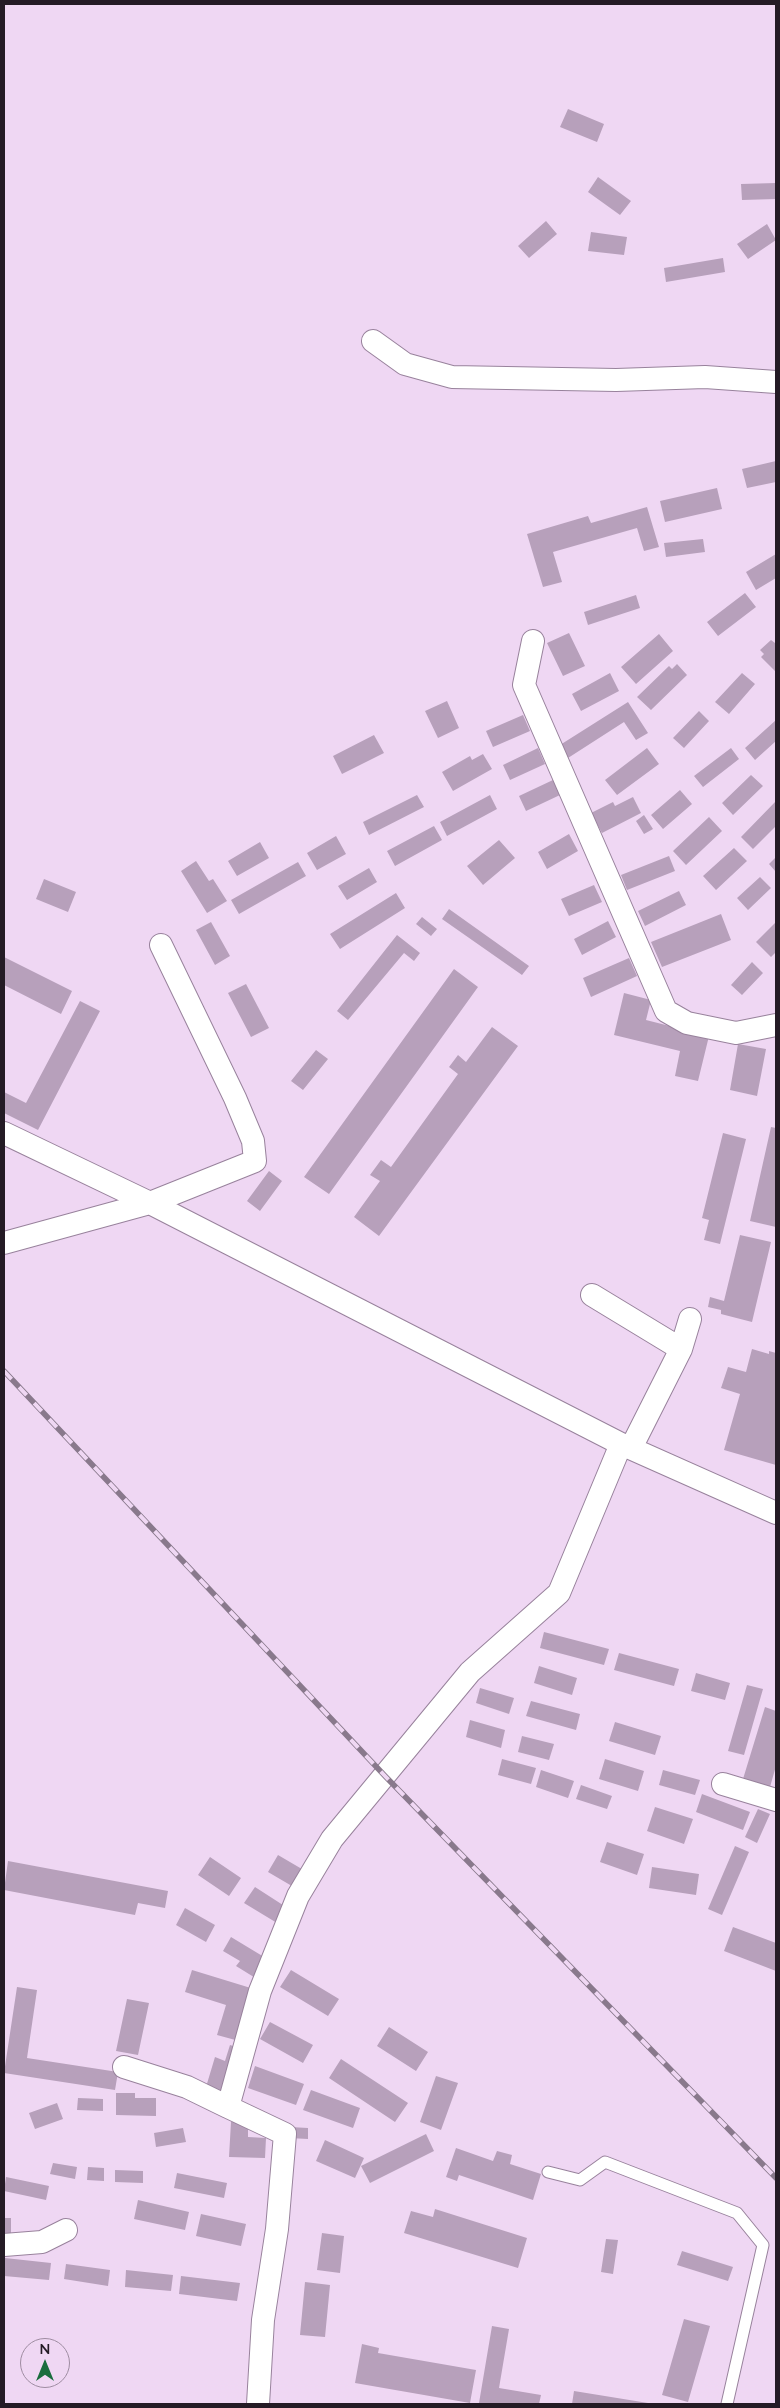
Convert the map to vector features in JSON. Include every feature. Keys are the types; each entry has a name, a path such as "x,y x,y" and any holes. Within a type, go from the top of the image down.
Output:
{"street":[{"path":"373,341 406,364 452,377 616,380 705,377 776,382"},
{"path":"533,641 524,685 666,1011 686,1023 736,1033 776,1025"},
{"path":"4,1243 150,1203 255,1161 253,1141 235,1098 161,945"},
{"path":"4,1133 150,1203 626,1446 776,1513"},
{"path":"592,1295 681,1349"},
{"path":"228,2107 260,1991 298,1896 332,1839 470,1672 559,1593 626,1446 681,1349 690,1319"},
{"path":"723,1784 776,1800"},
{"path":"124,2067 187,2087 285,2134 277,2230 263,2320 258,2404"},
{"path":"4,2245 42,2242 66,2230"}],"lane":[{"path":"548,2172 580,2180 605,2162 737,2213 762,2245 727,2404"}],"building":[{"path":"568,109 604,124 597,142 560,127"},
{"path":"598,177 631,201 620,215 588,192"},
{"path":"776,183 776,199 742,200 741,184"},
{"path":"546,221 557,234 529,258 518,246"},
{"path":"767,224 776,240 748,259 737,244"},
{"path":"591,232 627,237 624,255 588,251"},
{"path":"723,258 725,272 666,282 664,268"},
{"path":"776,461 776,482 747,488 742,469"},
{"path":"717,488 722,509 665,522 660,501"},
{"path":"647,507 659,547 644,551 637,528 553,552 562,582 543,587 527,534 588,516 591,523"},
{"path":"703,539 705,552 666,557 664,543"},
{"path":"776,554 776,578 756,590 746,572"},
{"path":"745,593 756,607 718,636 707,622"},
{"path":"636,595 640,608 588,625 584,612"},
{"path":"569,633 585,666 563,676 547,643"},
{"path":"659,634 673,651 636,684 621,667"},
{"path":"771,640 776,642 775,671 761,657 764,654 760,650"},
{"path":"677,664 687,675 651,710 637,697 669,666 672,669"},
{"path":"610,673 619,691 581,711 572,694"},
{"path":"742,673 755,684 729,714 715,702"},
{"path":"447,701 459,728 438,738 425,711"},
{"path":"628,702 648,733 636,740 624,722 568,758 560,745"},
{"path":"699,711 709,721 684,748 673,738"},
{"path":"523,715 530,731 493,747 486,731"},
{"path":"776,720 776,741 755,760 745,748"},
{"path":"374,735 384,753 342,774 333,756"},
{"path":"538,748 545,764 510,780 503,765"},
{"path":"647,748 659,764 617,795 605,780"},
{"path":"731,748 739,759 703,787 694,776"},
{"path":"483,754 492,769 453,791 442,772 470,756 472,760"},
{"path":"751,775 763,786 733,815 722,803"},
{"path":"553,780 560,795 526,811 519,796"},
{"path":"680,790 692,804 663,829 651,815"},
{"path":"417,795 424,807 369,835 363,822"},
{"path":"490,795 497,809 447,836 440,822"},
{"path":"633,797 641,813 602,833 591,813 613,802 615,806"},
{"path":"776,801 776,826 753,849 741,837"},
{"path":"644,815 653,829 644,834 636,821"},
{"path":"709,817 722,831 686,865 673,851"},
{"path":"434,826 442,840 395,866 387,851"},
{"path":"569,834 578,851 547,869 538,852"},
{"path":"336,836 346,854 317,870 307,853"},
{"path":"499,840 515,858 483,885 467,866"},
{"path":"260,842 269,858 237,876 228,861"},
{"path":"734,848 747,861 716,890 703,876"},
{"path":"669,856 675,871 627,890 621,875"},
{"path":"776,857 776,872 769,864"},
{"path":"196,861 209,881 213,879 227,901 207,913 181,871"},
{"path":"298,862 306,876 239,914 231,900"},
{"path":"369,868 377,882 347,900 338,886"},
{"path":"760,877 771,888 748,910 737,898"},
{"path":"44,879 76,892 68,912 36,899"},
{"path":"594,885 602,902 569,916 561,899"},
{"path":"679,891 686,905 645,926 638,911"},
{"path":"396,893 405,908 340,949 330,934"},
{"path":"449,909 529,966 522,975 442,919"},
{"path":"721,914 731,940 662,967 651,942"},
{"path":"422,917 437,929 431,936 416,924"},
{"path":"608,921 616,937 582,955 574,939"},
{"path":"211,922 230,956 215,965 196,930"},
{"path":"776,922 776,952 771,957 756,942"},
{"path":"397,935 420,953 414,961 404,953 348,1020 337,1011"},
{"path":"4,957 72,991 61,1014 4,985"},
{"path":"629,958 637,976 591,997 583,978"},
{"path":"752,962 763,973 742,995 731,985"},
{"path":"454,969 478,987 329,1194 304,1177"},
{"path":"246,984 269,1028 251,1037 228,993"},
{"path":"624,993 651,1000 646,1020 709,1036 698,1081 675,1076 680,1051 614,1035"},
{"path":"80,1001 100,1011 38,1130 4,1113 4,1092 26,1103"},
{"path":"492,1027 518,1046 379,1236 354,1217 380,1181 370,1175 381,1160 391,1167 458,1074 449,1067 458,1055 466,1062"},
{"path":"738,1044 766,1049 757,1096 730,1090"},
{"path":"316,1050 328,1059 303,1090 291,1081"},
{"path":"771,1127 776,1128 776,1227 750,1221"},
{"path":"723,1133 746,1139 720,1244 704,1240 709,1220 702,1218"},
{"path":"269,1171 282,1181 260,1211 247,1201"},
{"path":"740,1235 771,1242 752,1322 721,1314 721,1310 708,1307 710,1297 724,1301"},
{"path":"752,1349 769,1354 769,1351 776,1353 776,1465 724,1450 740,1394 721,1388 728,1367 746,1372"},
{"path":"544,1632 609,1649 604,1665 540,1648"},
{"path":"619,1653 679,1669 674,1686 614,1670"},
{"path":"539,1666 577,1678 572,1695 534,1683"},
{"path":"696,1673 730,1683 725,1700 691,1691"},
{"path":"747,1685 763,1689 744,1755 728,1751"},
{"path":"480,1688 514,1698 509,1714 476,1703"},
{"path":"531,1701 580,1714 576,1730 526,1716"},
{"path":"765,1707 776,1711 776,1766 770,1787 743,1779"},
{"path":"470,1720 505,1730 501,1748 466,1737"},
{"path":"615,1722 661,1736 655,1755 609,1741"},
{"path":"522,1736 554,1744 549,1760 518,1752"},
{"path":"502,1759 536,1768 531,1784 498,1775"},
{"path":"605,1759 644,1771 638,1791 599,1779"},
{"path":"541,1770 574,1781 568,1798 536,1787"},
{"path":"663,1770 700,1780 695,1795 659,1785"},
{"path":"581,1785 612,1796 607,1809 576,1799"},
{"path":"702,1794 750,1812 743,1830 696,1812"},
{"path":"655,1807 693,1819 684,1844 647,1831"},
{"path":"758,1809 770,1814 757,1843 745,1837"},
{"path":"607,1842 644,1854 637,1875 600,1862"},
{"path":"735,1846 749,1852 722,1915 708,1909"},
{"path":"278,1855 307,1872 297,1889 268,1872"},
{"path":"210,1857 241,1878 229,1896 198,1875"},
{"path":"8,1861 168,1891 165,1908 138,1903 135,1915 4,1890"},
{"path":"652,1867 699,1874 696,1895 649,1888"},
{"path":"255,1887 286,1907 277,1923 244,1903"},
{"path":"185,1908 215,1925 206,1942 176,1925"},
{"path":"733,1927 776,1943 776,1971 724,1951"},
{"path":"231,1937 269,1960 257,1979 236,1966 240,1961 223,1951"},
{"path":"192,1970 254,1989 239,2041 217,2035 226,2005 185,1992"},
{"path":"291,1970 339,1999 328,2016 280,1987"},
{"path":"17,1987 37,1990 27,2058 118,2072 115,2090 4,2073"},
{"path":"127,1999 149,2003 138,2055 116,2051"},
{"path":"270,2022 313,2045 303,2063 260,2039"},
{"path":"389,2027 428,2052 416,2071 377,2046"},
{"path":"230,2045 239,2048 221,2092 206,2087 215,2057 225,2061"},
{"path":"341,2059 408,2103 395,2122 329,2078"},
{"path":"255,2066 304,2084 296,2105 248,2088"},
{"path":"436,2076 458,2083 441,2130 420,2122"},
{"path":"311,2090 360,2108 353,2128 303,2110"},
{"path":"116,2093 135,2093 135,2098 156,2098 156,2116 116,2115"},
{"path":"78,2098 103,2099 103,2111 77,2110"},
{"path":"57,2103 63,2119 35,2129 29,2113"},
{"path":"231,2122 248,2122 248,2137 266,2138 265,2158 229,2157"},
{"path":"290,2127 308,2128 308,2139 289,2138"},
{"path":"183,2128 186,2142 156,2147 154,2133"},
{"path":"426,2134 434,2151 370,2183 361,2166"},
{"path":"325,2140 364,2158 355,2178 316,2161"},
{"path":"456,2148 493,2161 497,2151 512,2155 510,2164 541,2174 533,2200 459,2175 457,2181 446,2177"},
{"path":"53,2163 77,2167 75,2179 50,2174"},
{"path":"88,2167 104,2168 104,2181 87,2180"},
{"path":"115,2170 143,2171 143,2183 115,2182"},
{"path":"177,2173 227,2183 224,2198 174,2188"},
{"path":"6,2177 49,2186 46,2200 4,2191"},
{"path":"138,2200 189,2212 185,2230 134,2219"},
{"path":"435,2209 527,2238 518,2268 404,2233 411,2211 433,2217"},
{"path":"201,2214 246,2224 241,2246 196,2236"},
{"path":"4,2218 11,2218 11,2233 4,2233"},
{"path":"322,2233 344,2236 340,2273 317,2270"},
{"path":"606,2239 618,2240 613,2274 601,2272"},
{"path":"682,2251 733,2267 728,2281 677,2265"},
{"path":"5,2258 51,2263 49,2280 4,2276"},
{"path":"66,2264 110,2270 108,2286 64,2279"},
{"path":"126,2270 173,2275 171,2291 125,2287"},
{"path":"181,2276 240,2283 237,2301 179,2294"},
{"path":"305,2282 330,2285 325,2337 300,2335"},
{"path":"684,2319 710,2326 688,2402 662,2395"},
{"path":"492,2326 509,2329 499,2388 541,2395 539,2404 479,2403"},
{"path":"362,2344 379,2348 378,2353 476,2370 470,2403 355,2383"},
{"path":"574,2391 648,2403 648,2404 572,2404"}],"railway":[{"path":"4,1371 385,1776 776,2178"}]}
